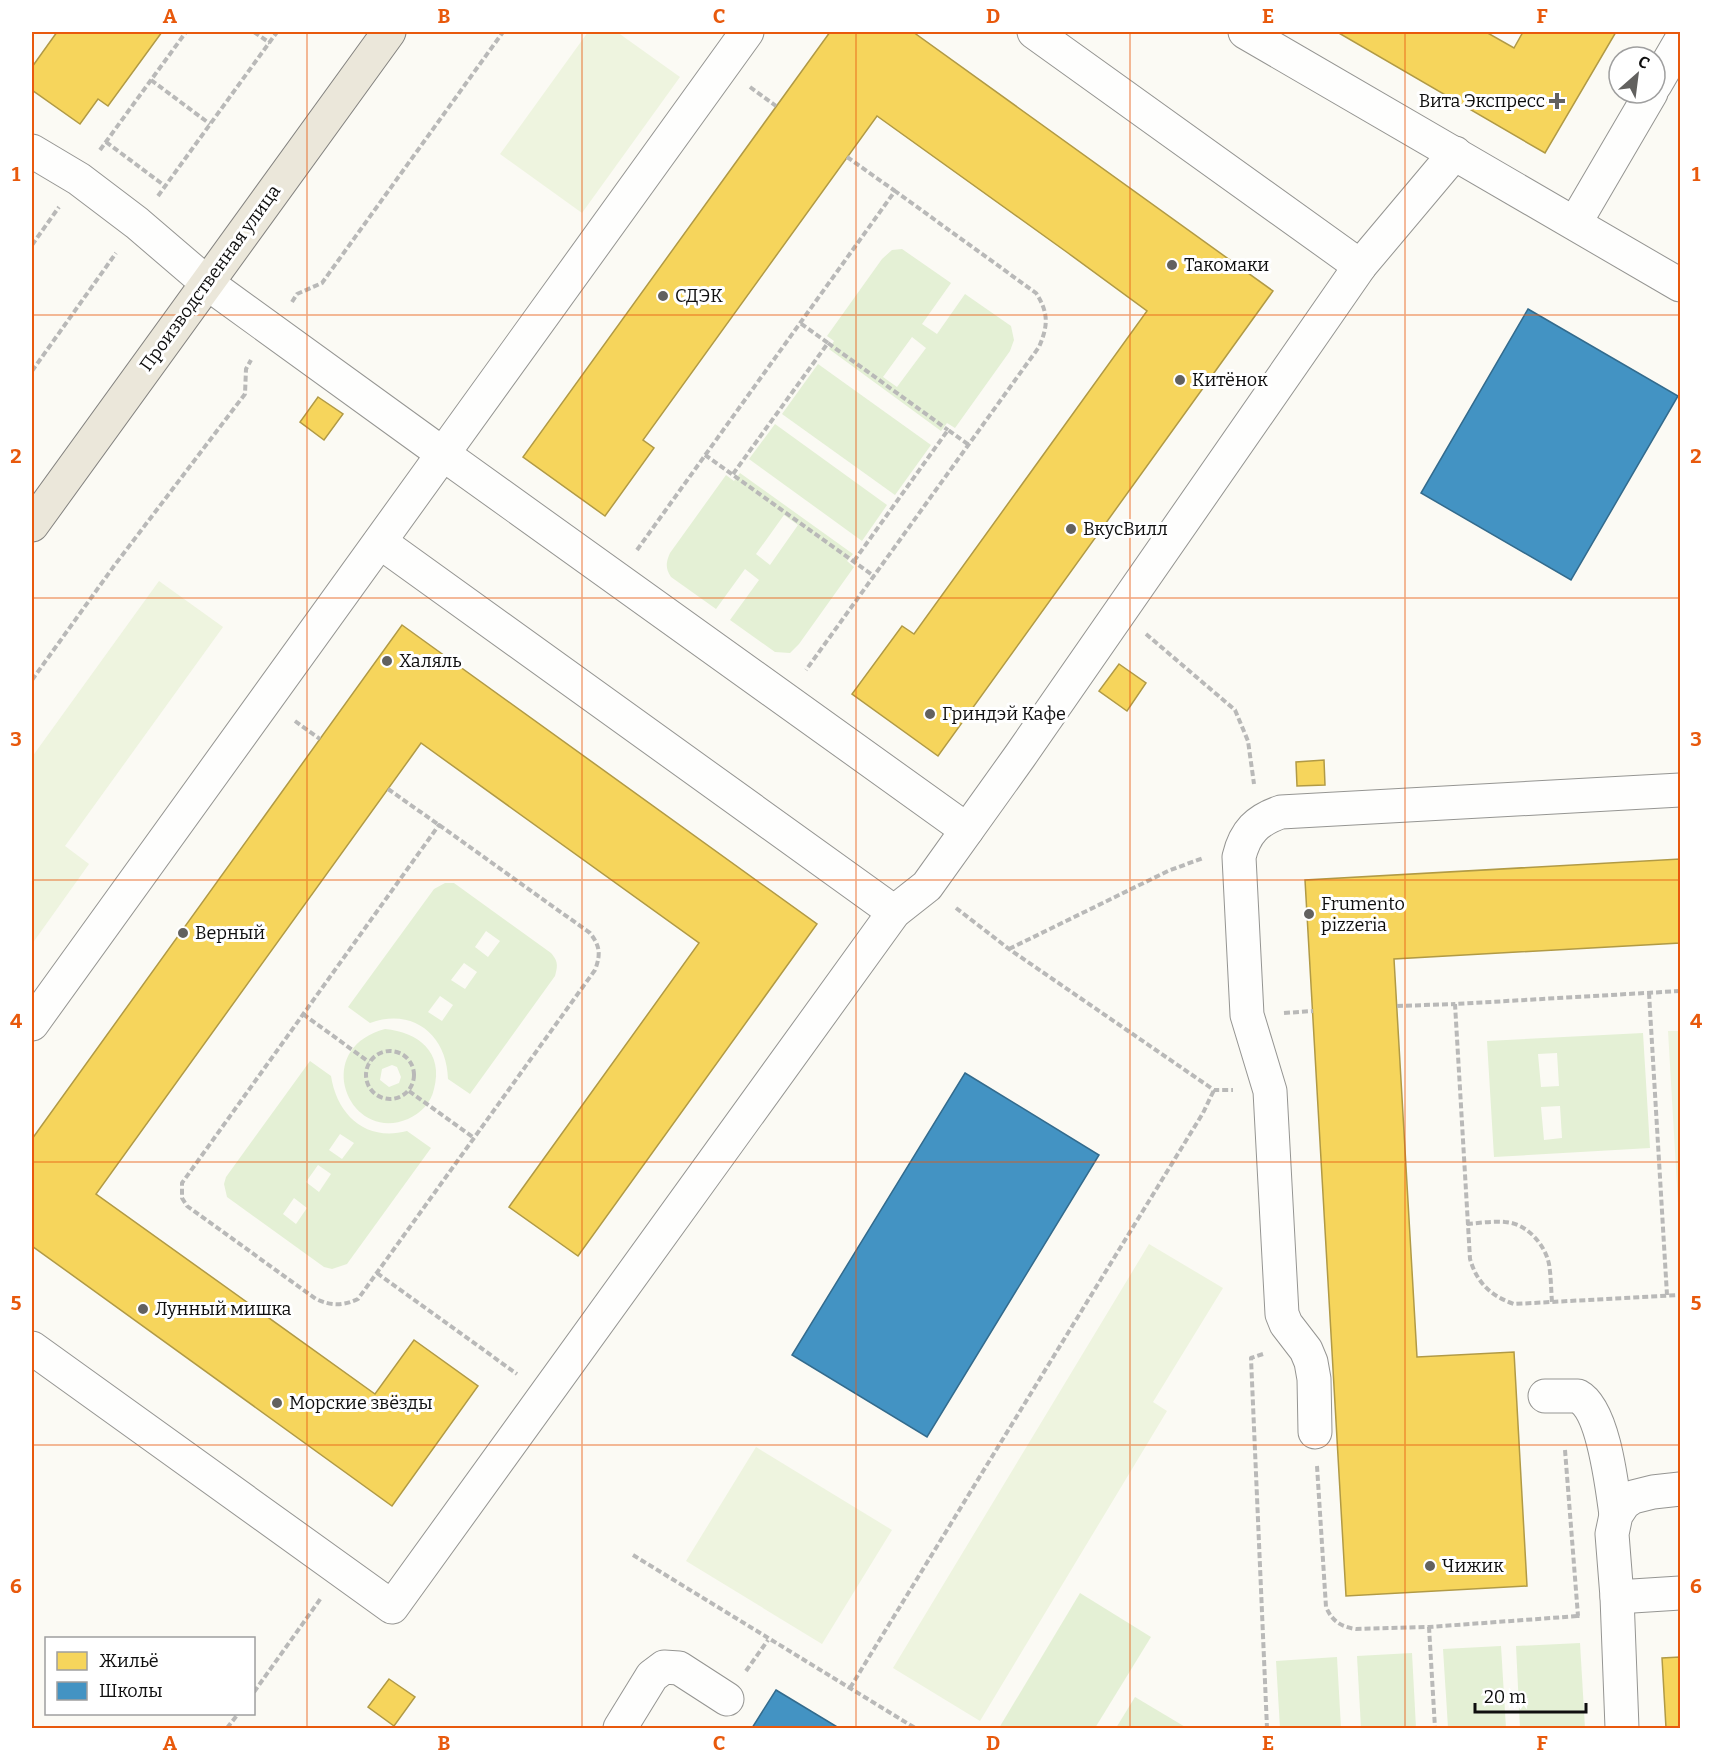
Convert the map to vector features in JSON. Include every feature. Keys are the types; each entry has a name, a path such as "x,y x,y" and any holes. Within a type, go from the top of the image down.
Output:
{"main road":[{"name":"Производственная улица","path":"32,525 389,32"}],"lane":[{"path":"32,1024 747,32"},
{"path":"1034,32 1360,266"},
{"path":"1245,32 1680,285"},
{"path":"1667,64 1680,42"},
{"path":"1575,223 1644,105"},
{"path":"32,151 79,179 207,283 966,830"},
{"path":"32,1348 392,1607 894,912 927,886 1360,266 1455,153"},
{"path":"380,542 894,912"},
{"path":"1315,1432 1314,1379 1311,1362 1306,1350 1298,1342 1282,1314 1270,1091 1247,1015 1239,857 1242,843 1255,825 1281,812 1680,790"},
{"path":"1553,1396 1578,1396 1590,1406 1609,1463 1616,1515 1612,1534 1622,1728"},
{"path":"1616,1515 1624,1503 1633,1497 1680,1489"},
{"path":"1617,1597 1680,1593"},
{"path":"620,1728 652,1676 664,1667 680,1668 727,1699"}],"path":[{"path":"32,245 186,32"},
{"path":"254,32 270,43"},
{"path":"291,303 297,294 322,283 503,32"},
{"path":"151,80 210,124"},
{"path":"106,142 165,186"},
{"path":"784,700 1039,347 1046,330 1047,318 1044,305 1036,293 847,157"},
{"path":"616,579 895,191"},
{"path":"800,323 969,445"},
{"path":"733,474 828,343"},
{"path":"32,680 114,566 245,394 246,369 256,351"},
{"path":"854,561 948,430"},
{"path":"705,454 874,576"},
{"path":"1146,634 1235,710 1248,741 1256,796 1265,818"},
{"path":"388,789 439,825 590,933 599,949 600,958 595,970 358,1299 340,1305 328,1304 316,1299 187,1206 182,1198 182,1184 186,1175 439,825"},
{"path":"1008,949 1168,871 1242,843"},
{"path":"927,886 1008,949 1214,1090 1270,1091"},
{"path":"1396,1006 1680,991"},
{"path":"1649,993 1667,1295"},
{"path":"1455,1004 1470,1259 1474,1273 1482,1285 1499,1298 1515,1304 1680,1295"},
{"path":"303,1014 369,1062"},
{"path":"385,1051 395,1051 404,1055 411,1062 414,1072 409,1091 400,1097 390,1099 380,1098 371,1091 366,1082 365,1072 375,1055 385,1051"},
{"path":"850,1688 1203,1113 1214,1090"},
{"path":"409,1091 474,1138"},
{"path":"1467,1224 1506,1222 1529,1232 1542,1247 1549,1263 1552,1302"},
{"path":"377,1273 546,1395"},
{"path":"1267,1728 1251,1358 1298,1342"},
{"path":"1553,1396 1578,1616"},
{"path":"1315,1432 1326,1607 1329,1616 1337,1623 1345,1628 1356,1629 1588,1617"},
{"path":"633,1555 915,1728"},
{"path":"255,1691 341,1571"},
{"path":"1429,1627 1435,1728"},
{"path":"227,1728 237,1715"}],"green space":[{"path":"588,32 617,32 680,77 582,213 500,154"},
{"path":"902,249 951,283 922,324 937,334 965,294 1011,326 1014,340 1010,351 955,428 947,423 941,431 829,349 834,341 827,336 882,259 892,250","holes":["912,337 926,348 897,387 883,377"]},
{"path":"818,364 931,445 895,495 782,414"},
{"path":"775,424 887,505 862,541 749,459"},
{"path":"740,473 853,554 847,561 854,567 799,644 790,653 775,652 730,620 759,580 745,569 716,609 671,577 667,568 670,553 726,475 734,481","holes":["784,515 798,525 770,565 756,554"]},
{"path":"159,581 223,627 65,846 89,864 32,944 32,757"},
{"path":"445,883 454,883 551,953 557,963 555,976 470,1094 448,1079 441,1049 425,1028 400,1019 386,1019 370,1023 348,1007 434,889","holes":["486,931 500,941 488,957 475,947","464,963 477,972 465,989 451,980","440,996 453,1005 442,1021 428,1012"]},
{"path":"385,1029 408,1034 426,1046 435,1064 436,1076 430,1099 417,1114 408,1119 387,1123 369,1118 355,1107 346,1091 344,1073 349,1055 362,1040","holes":["392,1065 397,1067 401,1077 399,1083 389,1087 380,1080 382,1069"]},
{"path":"1668,1031 1680,1031 1680,1237"},
{"path":"1643,1033 1650,1148 1494,1157 1487,1041","holes":["1557,1053 1559,1086 1541,1087 1538,1054","1560,1106 1562,1138 1544,1140 1541,1107"]},
{"path":"310,1061 331,1076 340,1103 356,1122 379,1133 407,1131 431,1148 347,1264 332,1269 324,1267 227,1197 224,1184 226,1177","holes":["340,1134 354,1143 342,1159 329,1150","318,1165 331,1174 319,1192 306,1182","294,1198 307,1208 296,1224 283,1214"]},
{"path":"1149,1244 1223,1288 1153,1402 1167,1411 980,1721 893,1668"},
{"path":"756,1447 892,1530 822,1644 686,1561"},
{"path":"1080,1593 1151,1637 1095,1728 999,1728"},
{"path":"1580,1643 1585,1728 1520,1728 1516,1646"},
{"path":"1501,1646 1506,1728 1448,1728 1443,1649"},
{"path":"1412,1653 1416,1728 1361,1728 1357,1656"},
{"path":"1337,1657 1341,1728 1280,1728 1276,1661"},
{"path":"1135,1697 1187,1728 1116,1728"}],"building: Жильё":[{"path":"57,32 162,32 108,106 98,99 80,124 32,90 32,67"},
{"path":"830,32 913,32 1273,291 938,756 852,694 902,626 914,634 1147,311 1068,253 877,116 643,440 654,448 605,516 523,457"},
{"path":"1337,32 1486,32 1514,48 1523,32 1616,32 1545,153"},
{"path":"318,397 343,414 324,440 300,422"},
{"path":"402,625 817,924 578,1256 509,1207 699,943 421,743 96,1194 375,1394 414,1340 478,1386 392,1506 32,1246 32,1139"},
{"path":"1119,664 1146,683 1127,711 1099,691"},
{"path":"1324,760 1325,785 1297,786 1296,762"},
{"path":"1680,859 1680,943 1394,959 1417,1357 1514,1352 1527,1586 1346,1596 1305,880"},
{"path":"1680,1657 1680,1728 1666,1728 1662,1658"},
{"path":"389,1679 415,1697 394,1726 368,1707"}],"building: Школы":[{"path":"1528,309 1678,396 1571,580 1421,493"},
{"path":"965,1073 1099,1155 927,1437 792,1355"},
{"path":"776,1690 839,1728 752,1728"}],"place":[{"name":"Вита Экспресс","path":"1557,101"},
{"name":"Такомаки","path":"1172,265"},
{"name":"СДЭК","path":"663,296"},
{"name":"Китёнок","path":"1180,380"},
{"name":"ВкусВилл","path":"1071,529"},
{"name":"Халяль","path":"387,661"},
{"name":"Гриндэй Кафе","path":"930,714"},
{"name":"Frumento pizzeria","path":"1309,914"},
{"name":"Верный","path":"183,933"},
{"name":"Лунный мишка","path":"143,1309"},
{"name":"Морские звёзды","path":"277,1403"},
{"name":"Чижик","path":"1430,1566"}]}
